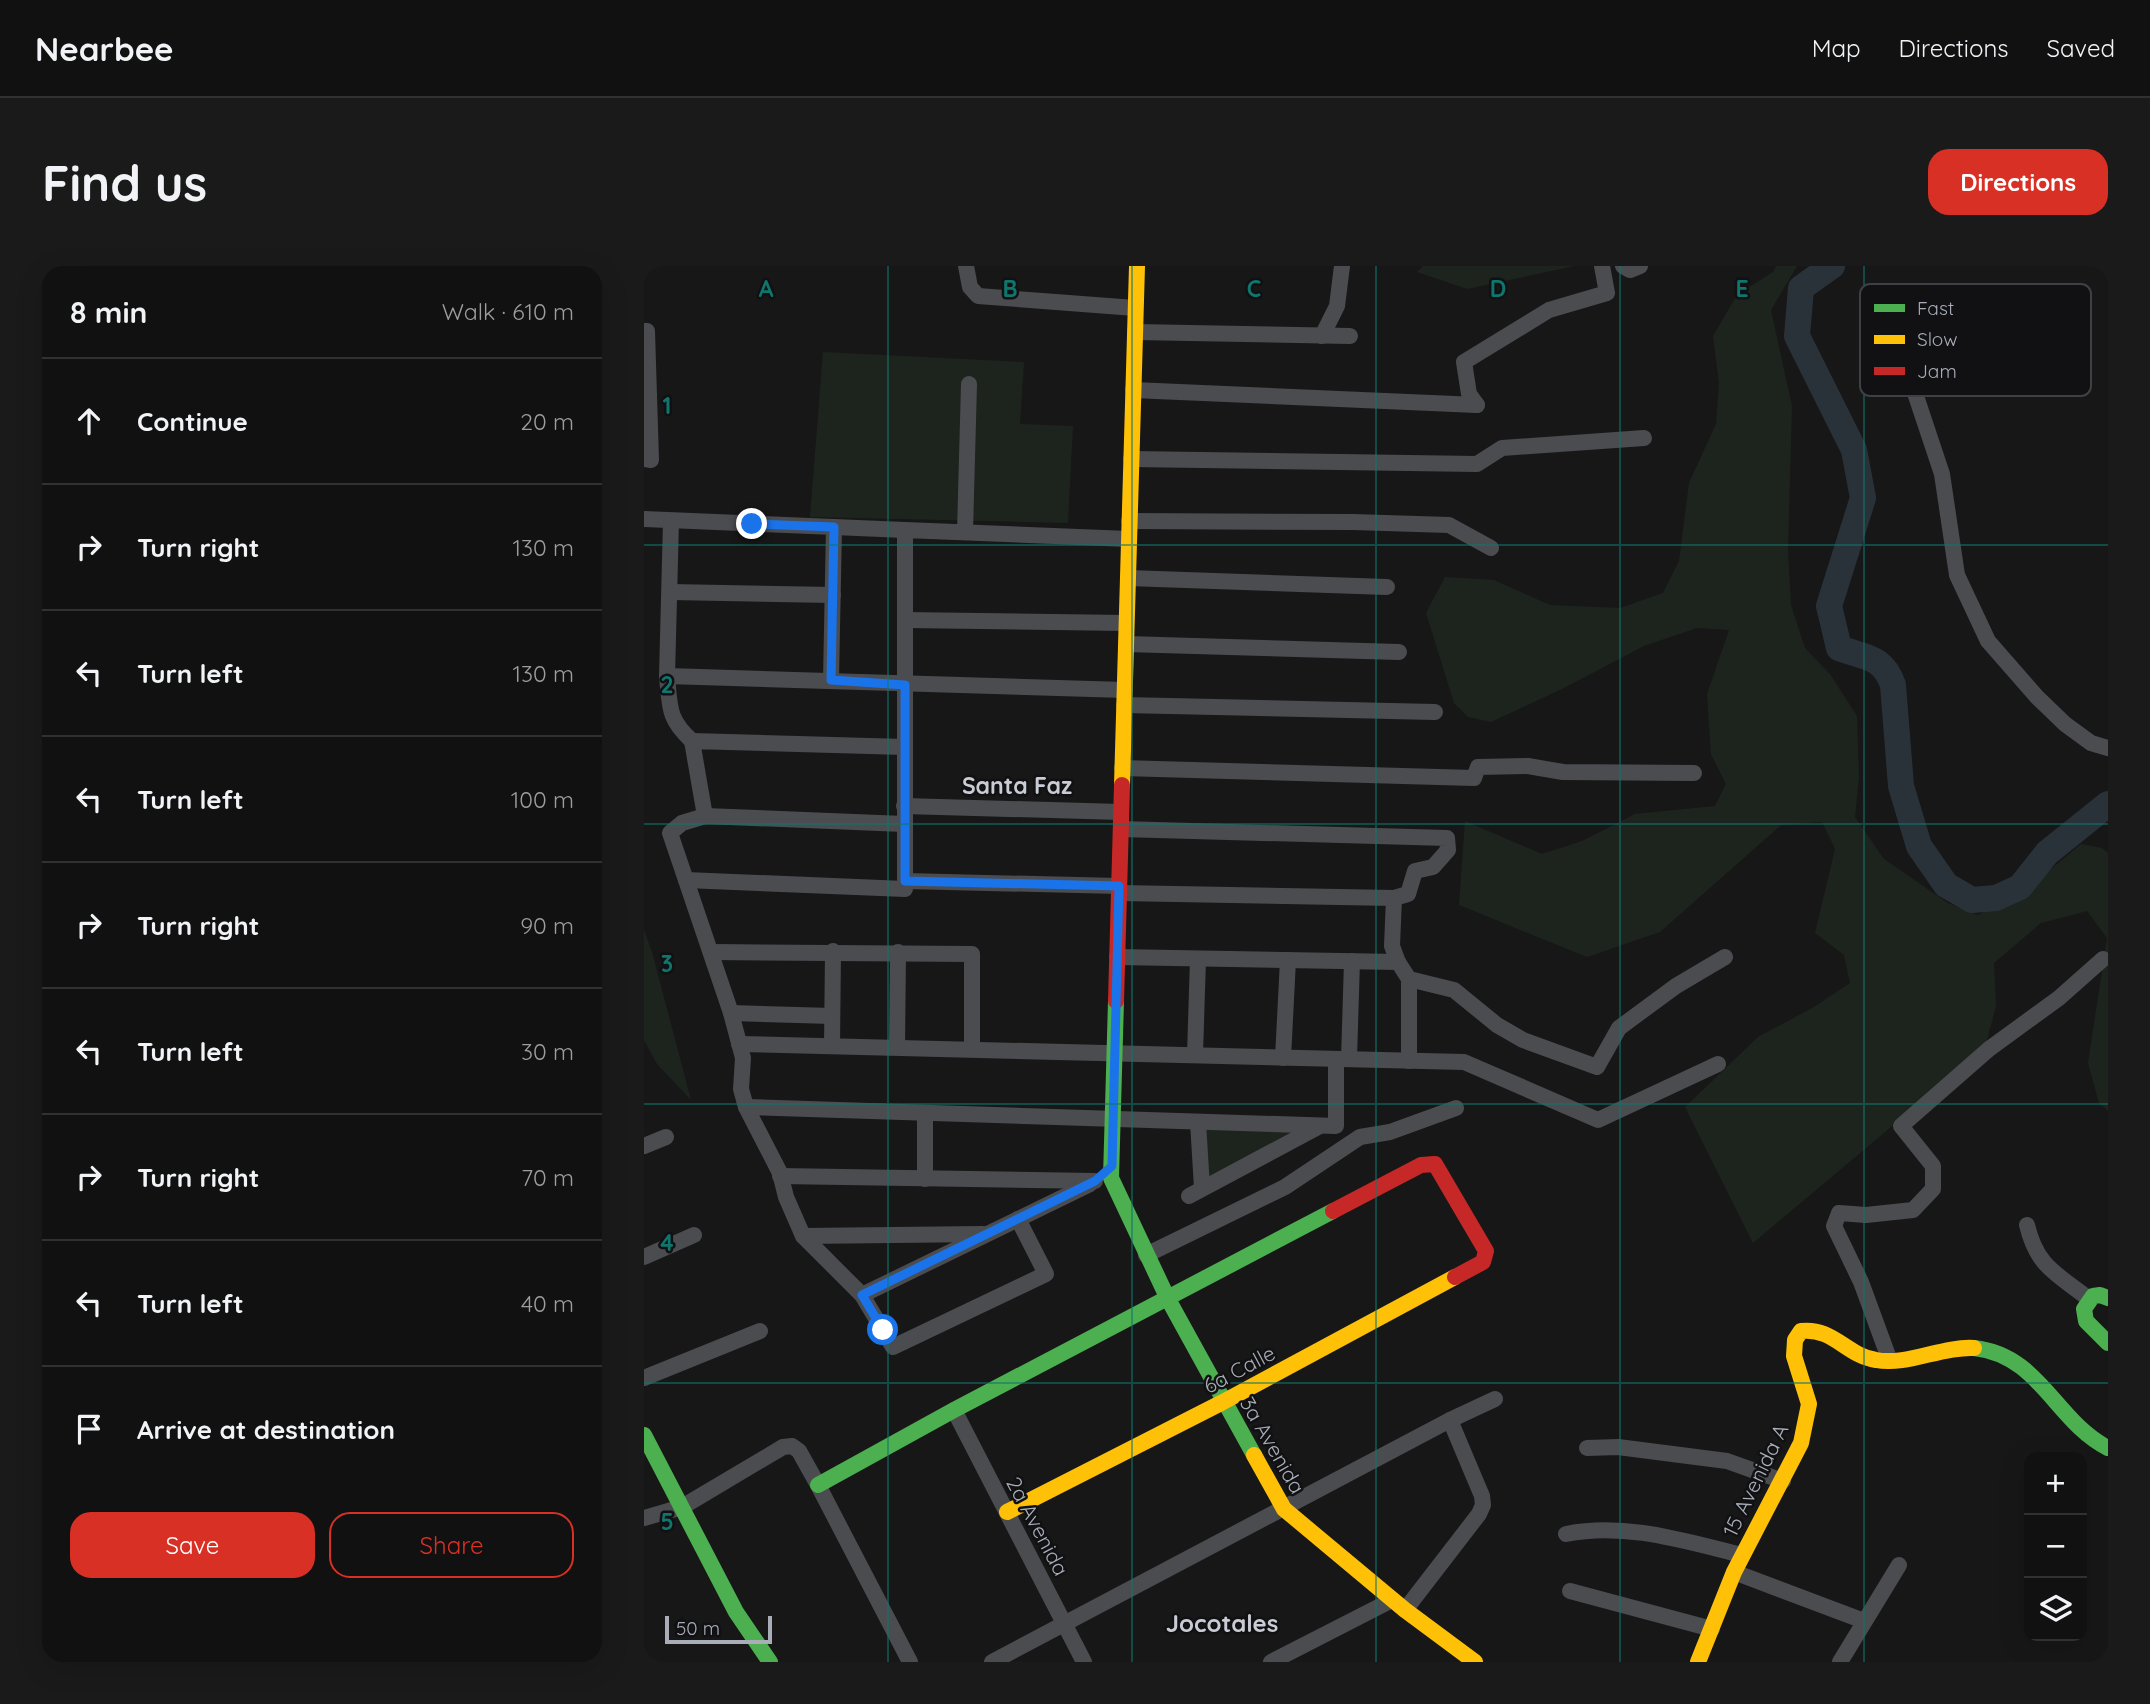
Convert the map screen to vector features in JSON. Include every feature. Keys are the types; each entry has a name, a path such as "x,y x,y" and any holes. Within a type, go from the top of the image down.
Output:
{"street":[{"path":"966,266 970,287 978,296 1135,308"},
{"name":"3a Avenida","path":"1137,266 1111,1178 1168,1299 1284,1509 1399,1605 1475,1662"},
{"path":"1322,336 1337,306 1342,266"},
{"path":"1133,390 1477,405 1469,394 1464,362 1549,310 1607,293 1602,266"},
{"path":"1623,266 1630,270 1640,266"},
{"path":"644,331 647,331 651,460 644,459"},
{"path":"1135,332 1350,336"},
{"path":"965,532 969,384"},
{"path":"1916,396 1942,474 1957,575 1988,641 1998,655 2065,724 2091,743 2108,748"},
{"path":"1131,459 1477,464 1502,448 1644,439"},
{"path":"644,519 1129,539"},
{"path":"1129,521 1353,522 1449,526 1491,548"},
{"path":"671,522 667,676 670,708 676,726 692,741 705,816"},
{"path":"831,680 834,527"},
{"path":"686,880 905,890 905,530"},
{"path":"1128,578 1387,587"},
{"path":"670,592 833,595"},
{"path":"905,620 1126,623"},
{"path":"1126,644 1399,652"},
{"path":"667,676 831,680 1435,712"},
{"path":"692,741 905,747"},
{"path":"1122,768 1474,778 1478,767 1528,766 1563,772 1694,774"},
{"path":"904,806 1121,812"},
{"path":"904,824 705,816 682,823 670,833 731,1013 743,1058 741,1089 746,1107 780,1176 803,1236 862,1295 893,1347 1046,1274 1018,1219"},
{"path":"905,881 1394,898 1408,894 1415,871 1433,867 1448,850 1447,838 1121,829"},
{"path":"1394,898 1392,946 1409,979 1409,1061"},
{"path":"832,1046 833,951"},
{"path":"711,952 972,954 972,1049"},
{"path":"897,1047 898,952"},
{"path":"1117,957 1398,961"},
{"path":"1409,979 1454,990 1497,1025 1524,1040 1597,1067 1619,1028 1676,986 1725,957"},
{"path":"1195,1055 1198,959"},
{"path":"1890,1361 1861,1282 1834,1226 1839,1213 1866,1215 1913,1210 1933,1189 1933,1166 1901,1126 1989,1049 2059,998 2103,959"},
{"path":"1283,1058 1288,960"},
{"path":"746,1107 1336,1126 1352,961"},
{"path":"731,1013 832,1016"},
{"path":"739,1044 1464,1062 1598,1120 1718,1063"},
{"path":"1146,1255 1285,1187 1360,1137 1390,1132 1456,1108"},
{"path":"925,1114 925,1179"},
{"path":"1198,1122 1196,1192 1323,1124"},
{"path":"644,1146 666,1138"},
{"name":"6a Calle","path":"1007,1512 1223,1402 1483,1262 1486,1251 1435,1164 1427,1163 1168,1299"},
{"path":"862,1295 1095,1181 1112,1166"},
{"path":"780,1176 1095,1181"},
{"path":"2027,1225 2039,1260 2089,1299"},
{"path":"803,1236 990,1234"},
{"path":"644,1256 694,1235"},
{"path":"2108,1298 2100,1295 2089,1299 2083,1315 2089,1325 2108,1343"},
{"path":"818,1485 954,1410 1168,1299"},
{"name":"15 Avenida A","path":"1698,1662 1734,1572 1801,1443 1809,1404 1794,1356 1795,1340 1801,1331 1812,1328 1826,1333 1868,1359 1890,1361 1959,1347 1978,1348 2006,1356 2025,1367 2037,1379 2079,1431 2108,1448"},
{"path":"644,1378 760,1331"},
{"path":"992,1662 1450,1420 1496,1399"},
{"name":"2a Avenida","path":"954,1410 1084,1662"},
{"path":"1271,1662 1399,1605 1479,1514 1482,1496 1450,1420"},
{"path":"644,1435 736,1612 770,1662"},
{"path":"644,1518 682,1507 783,1447 792,1446 799,1451 818,1485 910,1662"},
{"path":"1587,1448 1618,1447 1727,1461 1783,1481"},
{"path":"1566,1534 1608,1529 1664,1536 1742,1555"},
{"path":"1840,1662 1899,1565"},
{"path":"1734,1572 1864,1622"},
{"path":"1570,1591 1712,1629"}],"shaded area":[{"path":"1423,266 1575,266 1467,289 1417,272"},
{"path":"1776,266 1797,266 1771,310 1792,406 1788,551 1791,605 1805,648 1830,674 1857,716 1859,777 1855,817 1884,859 1948,903 1978,915 2033,884 2081,844 2102,848 2108,853 2108,1111 2099,1103 2088,1063 2107,938 2087,911 2041,923 1994,963 1996,1006 1985,1048 1753,1243 1685,1107 1758,1037 1814,1007 1850,983 1844,955 1815,933 1835,849 1822,822 1781,825 1660,932 1587,957 1459,905 1465,821 1542,854 1582,841 1635,814 1715,806 1726,784 1711,754 1707,694 1729,630 1697,628 1644,646 1491,722 1468,717 1454,703 1426,613 1445,577 1494,580 1550,605 1620,608 1663,593 1679,561 1689,483 1716,424 1719,383 1713,336 1737,295 1773,272"},
{"path":"823,352 1024,362 1020,424 1073,426 1068,523 810,517"},
{"path":"644,930 691,1100 657,1064 644,1040"},
{"path":"1198,1122 1323,1124 1202,1188"}],"waterway":[{"path":"1832,266 1801,288 1797,336 1854,450 1863,498 1829,606 1839,648 1879,663 1893,685 1901,786 1919,846 1946,885 1972,900 1996,898 2020,887 2047,853 2108,804"}],"traffic: fast":[{"path":"1116,1001 1111,1178 1168,1299 1254,1455"},
{"path":"818,1485 954,1410 1333,1211"},
{"path":"2108,1298 2093,1296 2084,1309 2086,1321 2108,1343"},
{"path":"1974,1348 1997,1353 2015,1363 2046,1390 2074,1422 2108,1448"},
{"path":"644,1435 736,1612 770,1662"}],"traffic: slow":[{"path":"1122,785 1137,266"},
{"path":"1007,1512 1223,1402 1455,1277"},
{"path":"1698,1662 1734,1572 1801,1443 1809,1404 1794,1356 1795,1340 1801,1331 1822,1333 1857,1353 1876,1360 1900,1360 1974,1348"},
{"path":"1254,1455 1284,1509 1405,1610 1475,1662"}],"traffic: jam":[{"path":"1116,1001 1122,785"},
{"path":"1333,1211 1421,1165 1435,1164 1486,1251 1483,1262 1455,1277"}],"district":[{"name":"Santa Faz","path":"1017,785"},
{"name":"Jocotales","path":"1222,1623"}],"route":[{"path":"752,524 834,527 831,680 905,685 905,881 1119,886 1112,1166 1095,1181 862,1295 883,1330"}]}
